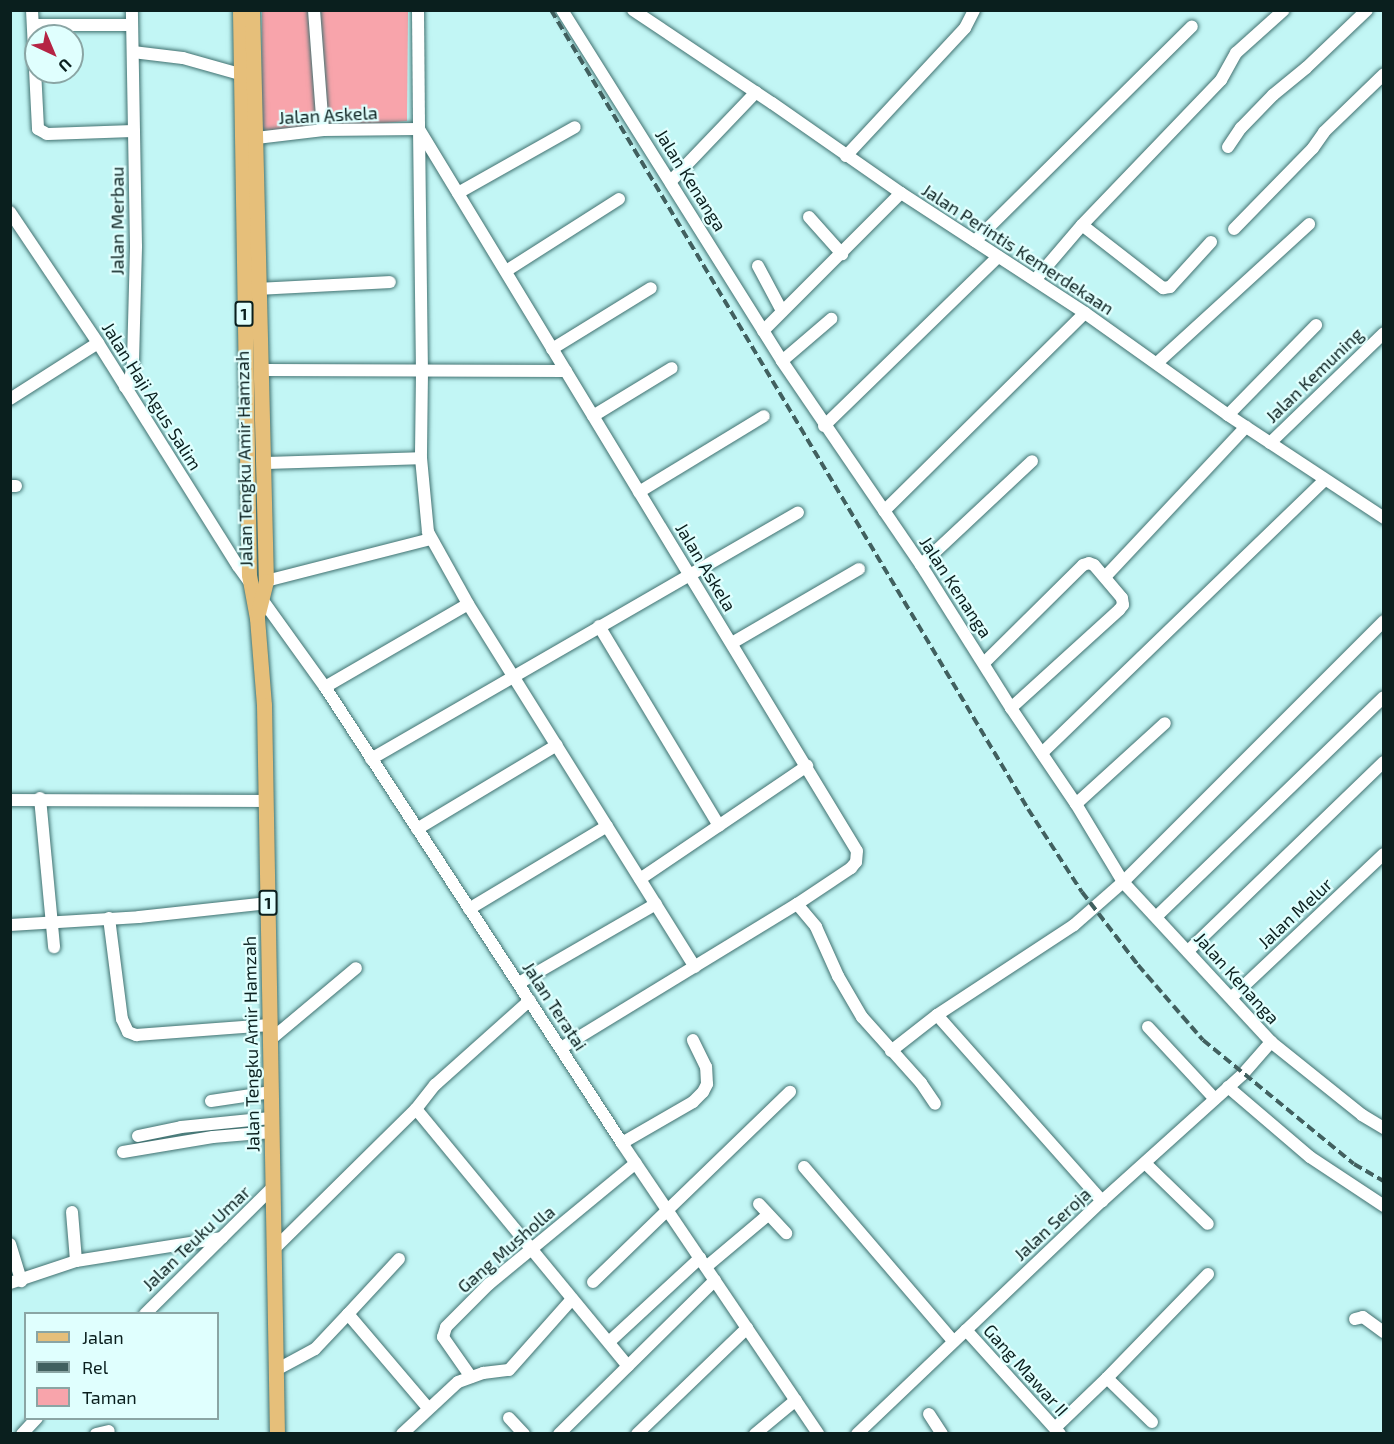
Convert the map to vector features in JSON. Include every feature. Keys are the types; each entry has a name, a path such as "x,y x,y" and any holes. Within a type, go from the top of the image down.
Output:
{"main road":[{"name":"Jalan Tengku Amir Hamzah","path":"240,10 240,74 247,139 262,370 266,581 256,618"},
{"name":"Jalan Tengku Amir Hamzah","path":"252,10 247,139 251,584 264,705 278,1434"}],"street":[{"name":"Jalan Merbau","path":"125,387 130,381 133,362 136,246 132,10"},
{"path":"314,10 323,130"},
{"path":"418,10 421,458 426,522 430,539 468,604 695,967"},
{"name":"Jalan Kenanga","path":"562,10 782,361 824,426 921,565 1011,708 1076,804 1123,882 1271,1042 1362,1115 1383,1128"},
{"name":"Jalan Perintis Kemerdekaan","path":"633,10 901,193 1085,313 1246,427 1383,518"},
{"path":"846,156 965,28 974,10"},
{"path":"1035,280 1082,225 1221,80 1236,53 1284,10"},
{"path":"1228,147 1241,128 1273,95 1314,61 1367,10"},
{"path":"84,25 132,25"},
{"path":"975,241 1192,26"},
{"path":"133,52 183,58 240,74"},
{"path":"1234,229 1313,148 1324,132 1383,74"},
{"path":"36,84 38,129 42,134 134,131"},
{"path":"671,181 756,92"},
{"path":"458,193 575,127"},
{"name":"Jalan Askela","path":"247,139 323,130 418,129 807,766 857,855 850,868 797,904 561,1048"},
{"path":"764,331 901,193"},
{"path":"506,271 619,199"},
{"name":"Jalan Haji Agus Salim","path":"10,212 98,343 261,599"},
{"path":"808,217 842,254"},
{"path":"1082,225 1163,288 1170,287 1211,242"},
{"path":"1157,363 1309,225"},
{"path":"824,426 998,257"},
{"path":"758,266 782,311"},
{"path":"258,289 390,282"},
{"path":"552,349 651,288"},
{"path":"884,511 1085,313"},
{"path":"782,361 831,319"},
{"path":"1228,414 1316,325"},
{"name":"Jalan Kemuning","path":"1270,443 1383,333"},
{"path":"12,394 98,343"},
{"path":"594,416 672,368"},
{"path":"262,370 566,371"},
{"path":"639,492 764,416"},
{"path":"1105,577 1246,427"},
{"path":"264,463 421,458"},
{"path":"921,565 1032,461"},
{"path":"1042,753 1325,480"},
{"path":"371,759 798,512"},
{"path":"266,581 430,539"},
{"path":"984,663 1083,566 1089,563 1094,565 1122,598 1123,605 1011,708"},
{"path":"732,643 859,569"},
{"name":"Jalan Teratai","path":"261,599 325,687 622,1143 818,1434"},
{"path":"325,687 468,604"},
{"path":"891,1051 937,1015 1074,925 1123,882 1383,621"},
{"path":"599,626 719,826"},
{"path":"1156,916 1383,697"},
{"path":"1076,804 1165,723"},
{"path":"417,829 557,745"},
{"path":"1188,951 1383,762"},
{"path":"640,879 807,766"},
{"path":"10,800 40,798 266,801"},
{"path":"40,798 54,947"},
{"path":"469,909 607,826"},
{"name":"Jalan Melur","path":"1232,998 1383,854"},
{"path":"10,925 268,903"},
{"path":"519,983 656,904"},
{"path":"797,904 816,927 838,976 862,1017 921,1083 935,1104"},
{"path":"109,918 122,1019 128,1032 136,1035 270,1032 356,968"},
{"path":"273,1250 416,1109 435,1085 530,1000"},
{"path":"937,1015 1102,1202"},
{"path":"1148,1028 1215,1100"},
{"path":"622,1143 693,1102 703,1092 707,1084 706,1067 693,1040"},
{"name":"Jalan Seroja","path":"857,1434 953,1341 1215,1100 1271,1042"},
{"path":"1228,1087 1310,1157 1383,1206"},
{"path":"212,1101 271,1092"},
{"path":"593,1282 790,1092"},
{"path":"416,1109 533,1248 628,1366"},
{"path":"138,1136 181,1127 272,1125"},
{"path":"123,1152 272,1125"},
{"name":"Gang Musholla","path":"471,1377 443,1337 443,1332 489,1284 636,1163"},
{"path":"1146,1164 1208,1224"},
{"path":"804,1167 953,1341"},
{"name":"Jalan Teuku Umar","path":"147,1312 272,1188"},
{"path":"759,1204 786,1233"},
{"path":"72,1212 76,1261"},
{"path":"609,1342 703,1262 768,1215"},
{"path":"10,1244 16,1282 76,1261 222,1238"},
{"path":"276,1370 315,1349 399,1259"},
{"path":"1058,1431 1208,1274"},
{"path":"559,1434 715,1280"},
{"path":"402,1434 458,1382 471,1377 509,1370 572,1299"},
{"path":"348,1314 428,1408"},
{"path":"1355,1318 1363,1317 1383,1332"},
{"path":"637,1434 747,1328"},
{"name":"Gang Mawar II","path":"966,1330 1058,1431"},
{"path":"1107,1378 1152,1422"},
{"path":"755,1434 796,1400"},
{"path":"929,1414 942,1434"},
{"path":"509,1418 524,1434"},
{"path":"22,1434 37,1420"}],"green space":[{"path":"262,11 408,11 407,121 261,134"}],"railway":[{"path":"551,10 1028,809 1082,892 1138,965 1203,1040 1354,1164 1384,1181"}]}
